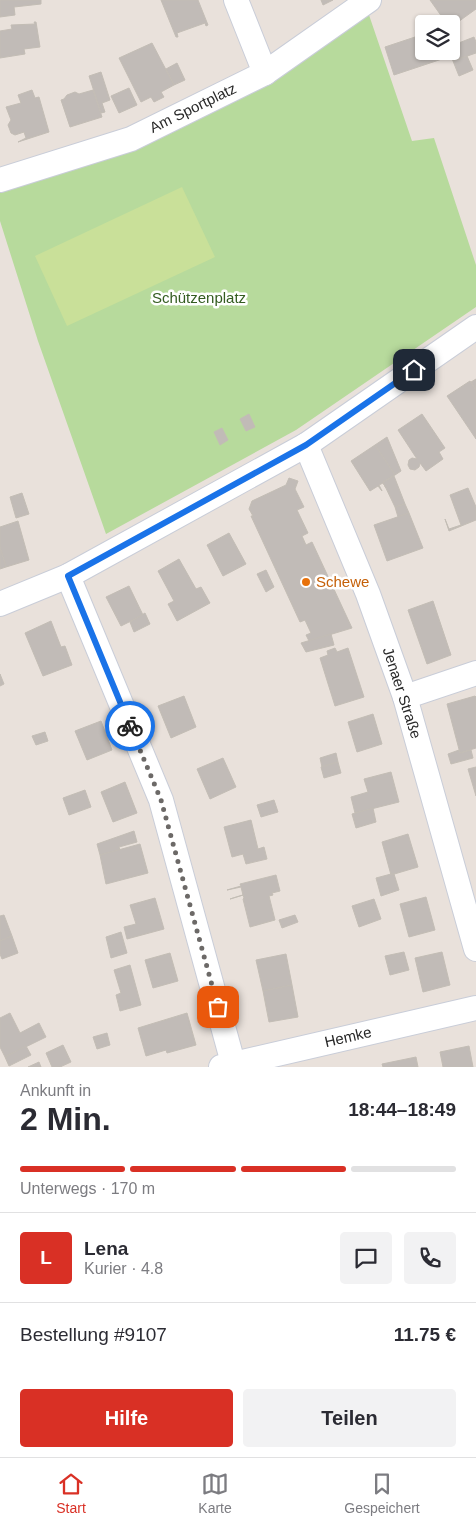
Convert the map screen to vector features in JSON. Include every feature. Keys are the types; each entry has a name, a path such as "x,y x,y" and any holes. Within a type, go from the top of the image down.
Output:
{"street":[{"path":"236,0 265,73"},
{"name":"Am Sportplatz","path":"0,180 131,139 265,73 369,0"},
{"path":"0,604 68,576 306,445 476,327"},
{"name":"Jenaer Straße","path":"306,445 368,594 405,696 476,948"},
{"path":"68,576 161,800 227,1065"},
{"path":"405,696 476,673"},
{"name":"Hemke","path":"227,1065 476,1008"}],"green space":[{"name":"Schützenplatz","path":"369,15 412,141 434,138 476,265 476,307 296,430 106,534 38,341 0,221 0,186 270,81"},
{"path":"182,187 215,257 67,326 35,256"}],"building":[{"path":"0,0 41,0 41,4 14,7 15,15 0,17"},
{"path":"161,0 198,0 208,25 206,26 205,23 177,33 178,37 176,37"},
{"path":"321,0 333,0 323,5"},
{"path":"430,0 476,0 476,9 460,21 460,15 441,15"},
{"path":"34,22 36,22 40,47 24,49 25,54 0,58 0,31 12,29 11,25 35,24"},
{"path":"415,37 415,60 439,60 394,75 385,47"},
{"path":"474,37 476,53 460,59 460,42"},
{"path":"152,43 174,85 161,92 164,97 154,102 151,97 141,102 119,58"},
{"path":"467,56 473,70 459,76 453,61"},
{"path":"177,63 185,80 174,85 166,69"},
{"path":"101,72 110,100 102,103 105,112 101,113 89,76"},
{"path":"129,88 137,105 119,113 111,96"},
{"path":"32,90 35,98 39,97 49,132 18,142 26,138 24,132 15,135 11,133 8,125 11,120 6,107 21,103 18,95"},
{"path":"93,90 102,117 70,127 61,100 75,92 79,94"},
{"path":"476,379 476,390 471,382"},
{"path":"470,381 476,390 476,439 447,396"},
{"path":"249,414 255,427 246,431 240,419"},
{"path":"422,414 445,448 439,452 443,459 426,471 420,463 419,467 415,470 410,469 408,465 409,460 412,458 417,459 398,430"},
{"path":"222,428 228,440 220,445 214,432"},
{"path":"387,437 401,471 395,475 375,445"},
{"path":"375,445 395,475 383,482 386,488 383,483 379,485 382,491 378,486 370,491 351,461"},
{"path":"394,476 405,504 395,507 383,482"},
{"name":"Schewe","path":"289,478 298,481 295,489 304,507 297,510 308,533 302,536 306,545 312,542 352,628 309,641 306,635 311,633 305,620 300,622 249,509 252,501 286,485"},
{"path":"468,488 476,507 476,520 449,531 445,519 449,529 461,525 450,495"},
{"path":"22,493 29,514 16,518 10,497"},
{"path":"405,504 409,513 398,517 395,507"},
{"path":"409,513 423,548 387,561 374,525"},
{"path":"18,521 29,560 6,567 0,547 0,527"},
{"path":"229,533 246,564 223,576 207,545"},
{"path":"0,547 6,567 0,569"},
{"path":"179,559 196,589 201,587 210,603 177,621 168,604 174,601 158,571"},
{"path":"266,570 274,587 266,592 257,574"},
{"path":"129,586 143,615 121,626 106,597"},
{"path":"433,601 451,655 427,664 408,610"},
{"path":"145,613 150,624 134,632 130,622"},
{"path":"51,621 61,647 65,646 72,665 43,676 25,633"},
{"path":"331,634 334,645 306,652 301,643"},
{"path":"335,648 337,652 348,648 364,697 335,706 320,658 328,655 327,651"},
{"path":"0,674 4,684 0,686"},
{"path":"184,696 196,727 171,738 158,706"},
{"path":"475,696 476,748 460,753 447,704"},
{"path":"373,714 382,744 357,752 348,722"},
{"path":"101,721 112,750 87,760 75,731"},
{"path":"45,732 48,741 36,745 32,736"},
{"path":"459,750 460,753 471,750 473,758 451,764 448,754"},
{"path":"336,753 338,762 322,767 320,758"},
{"path":"223,758 236,787 210,799 197,769"},
{"path":"338,762 341,773 324,778 321,767"},
{"path":"476,767 476,796 468,769"},
{"path":"391,772 399,802 355,813 351,797 368,792 364,779"},
{"path":"125,782 137,813 113,822 101,792"},
{"path":"85,790 91,807 69,815 63,798"},
{"path":"274,800 278,812 261,817 257,805"},
{"path":"373,808 376,822 356,828 352,814"},
{"path":"251,820 258,849 264,847 267,859 246,864 243,854 232,857 224,827"},
{"path":"134,831 137,842 119,847 120,850 100,855 97,844"},
{"path":"408,834 418,867 391,875 382,842"},
{"path":"140,844 148,873 106,884 100,855"},
{"path":"394,874 399,890 381,896 376,878"},
{"path":"276,875 280,891 269,896 275,920 250,927 241,887 227,890 241,886 240,884"},
{"path":"426,897 435,930 409,937 400,904"},
{"path":"155,898 164,929 127,939 124,927 136,924 130,905"},
{"path":"374,899 381,919 359,927 352,906"},
{"path":"4,915 12,936 0,941 0,916"},
{"path":"295,915 298,922 282,928 279,920"},
{"path":"121,932 127,953 111,958 106,937"},
{"path":"12,936 18,953 2,959 0,941"},
{"path":"404,952 409,970 390,975 385,956"},
{"path":"442,952 450,985 423,992 415,958"},
{"path":"170,953 178,981 153,988 145,960"},
{"path":"286,954 292,985 263,991 256,960"},
{"path":"130,965 141,1005 120,1011 116,995 121,993 114,970"},
{"path":"292,985 298,1017 269,1022 263,991"},
{"path":"10,1013 20,1033 39,1023 46,1037 5,1057 0,1047 0,1018"},
{"path":"187,1013 196,1045 167,1053 166,1050 146,1056 138,1028"},
{"path":"107,1033 110,1045 97,1049 93,1037"},
{"path":"63,1045 71,1062 60,1067 52,1067 46,1053"},
{"path":"26,1046 31,1055 9,1066 5,1057"},
{"path":"469,1046 473,1067 443,1067 440,1052"},
{"path":"416,1057 418,1067 383,1067 382,1064"},
{"path":"39,1062 41,1067 28,1067"}],"way so far":[{"path":"130,726 161,800 218,1007"}],"place":[{"name":"Schewe","path":"306,582"}],"route":[{"path":"130,726 68,576 306,445 414,370"}]}
